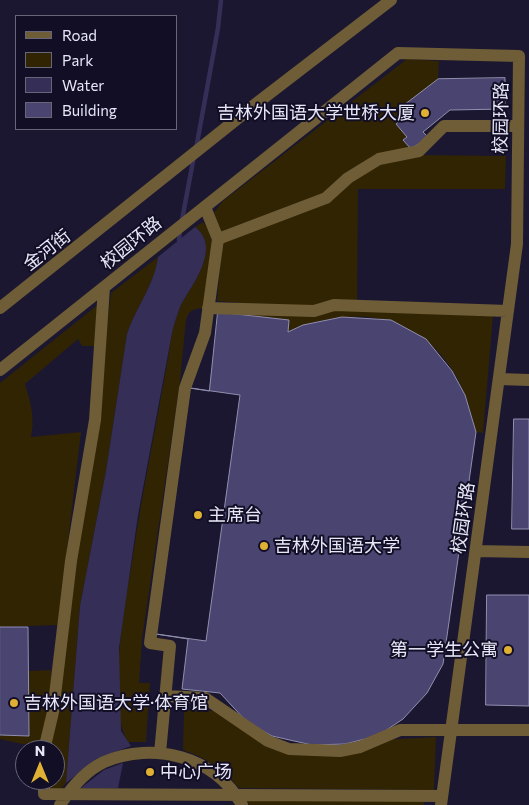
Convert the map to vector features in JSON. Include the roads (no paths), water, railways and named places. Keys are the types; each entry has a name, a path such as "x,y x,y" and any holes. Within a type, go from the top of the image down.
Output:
{"street":[{"name":"金河街","path":"0,308 257,103 391,0"},
{"name":"校园环路","path":"0,370 398,53 524,56 518,126 523,230 508,310 441,801"},
{"path":"218,238 326,198 348,178 379,160 419,151 444,126 518,126"},
{"path":"160,753 170,646 150,643 185,388 205,333 218,238 205,207"},
{"path":"46,740 53,712 71,561 95,420 104,287"},
{"path":"208,308 314,311 334,305 508,310"},
{"path":"499,379 529,380"},
{"path":"476,551 529,552"},
{"path":"165,696 205,698 268,741 288,749 340,751 360,747 400,730 529,730"},
{"path":"60,805 70,790 103,763 136,752 160,753 196,762 222,779 242,805"},
{"path":"44,790 44,794 70,790 118,794 234,794 441,801"}],"water":[{"path":"195,227 203,236 206,246 205,256 197,278 180,307 172,333 138,515 119,648 121,731 131,746 96,759 66,783 80,606 106,471 127,334 149,287 158,257"},
{"path":"123,763 118,788 81,788 104,770"}],"waterway":[{"path":"196,149 218,28 221,0"},
{"path":"182,220 194,156"},
{"path":"179,240 180,230"}],"place":[{"name":"吉林外国语大学世桥大厦","path":"425,113"},
{"name":"主席台","path":"198,515"},
{"name":"吉林外国语大学","path":"264,546"},
{"name":"第一学生公寓","path":"508,650"},
{"name":"吉林外国语大学·体育馆","path":"14,703"},
{"name":"中心广场","path":"150,772"}]}
